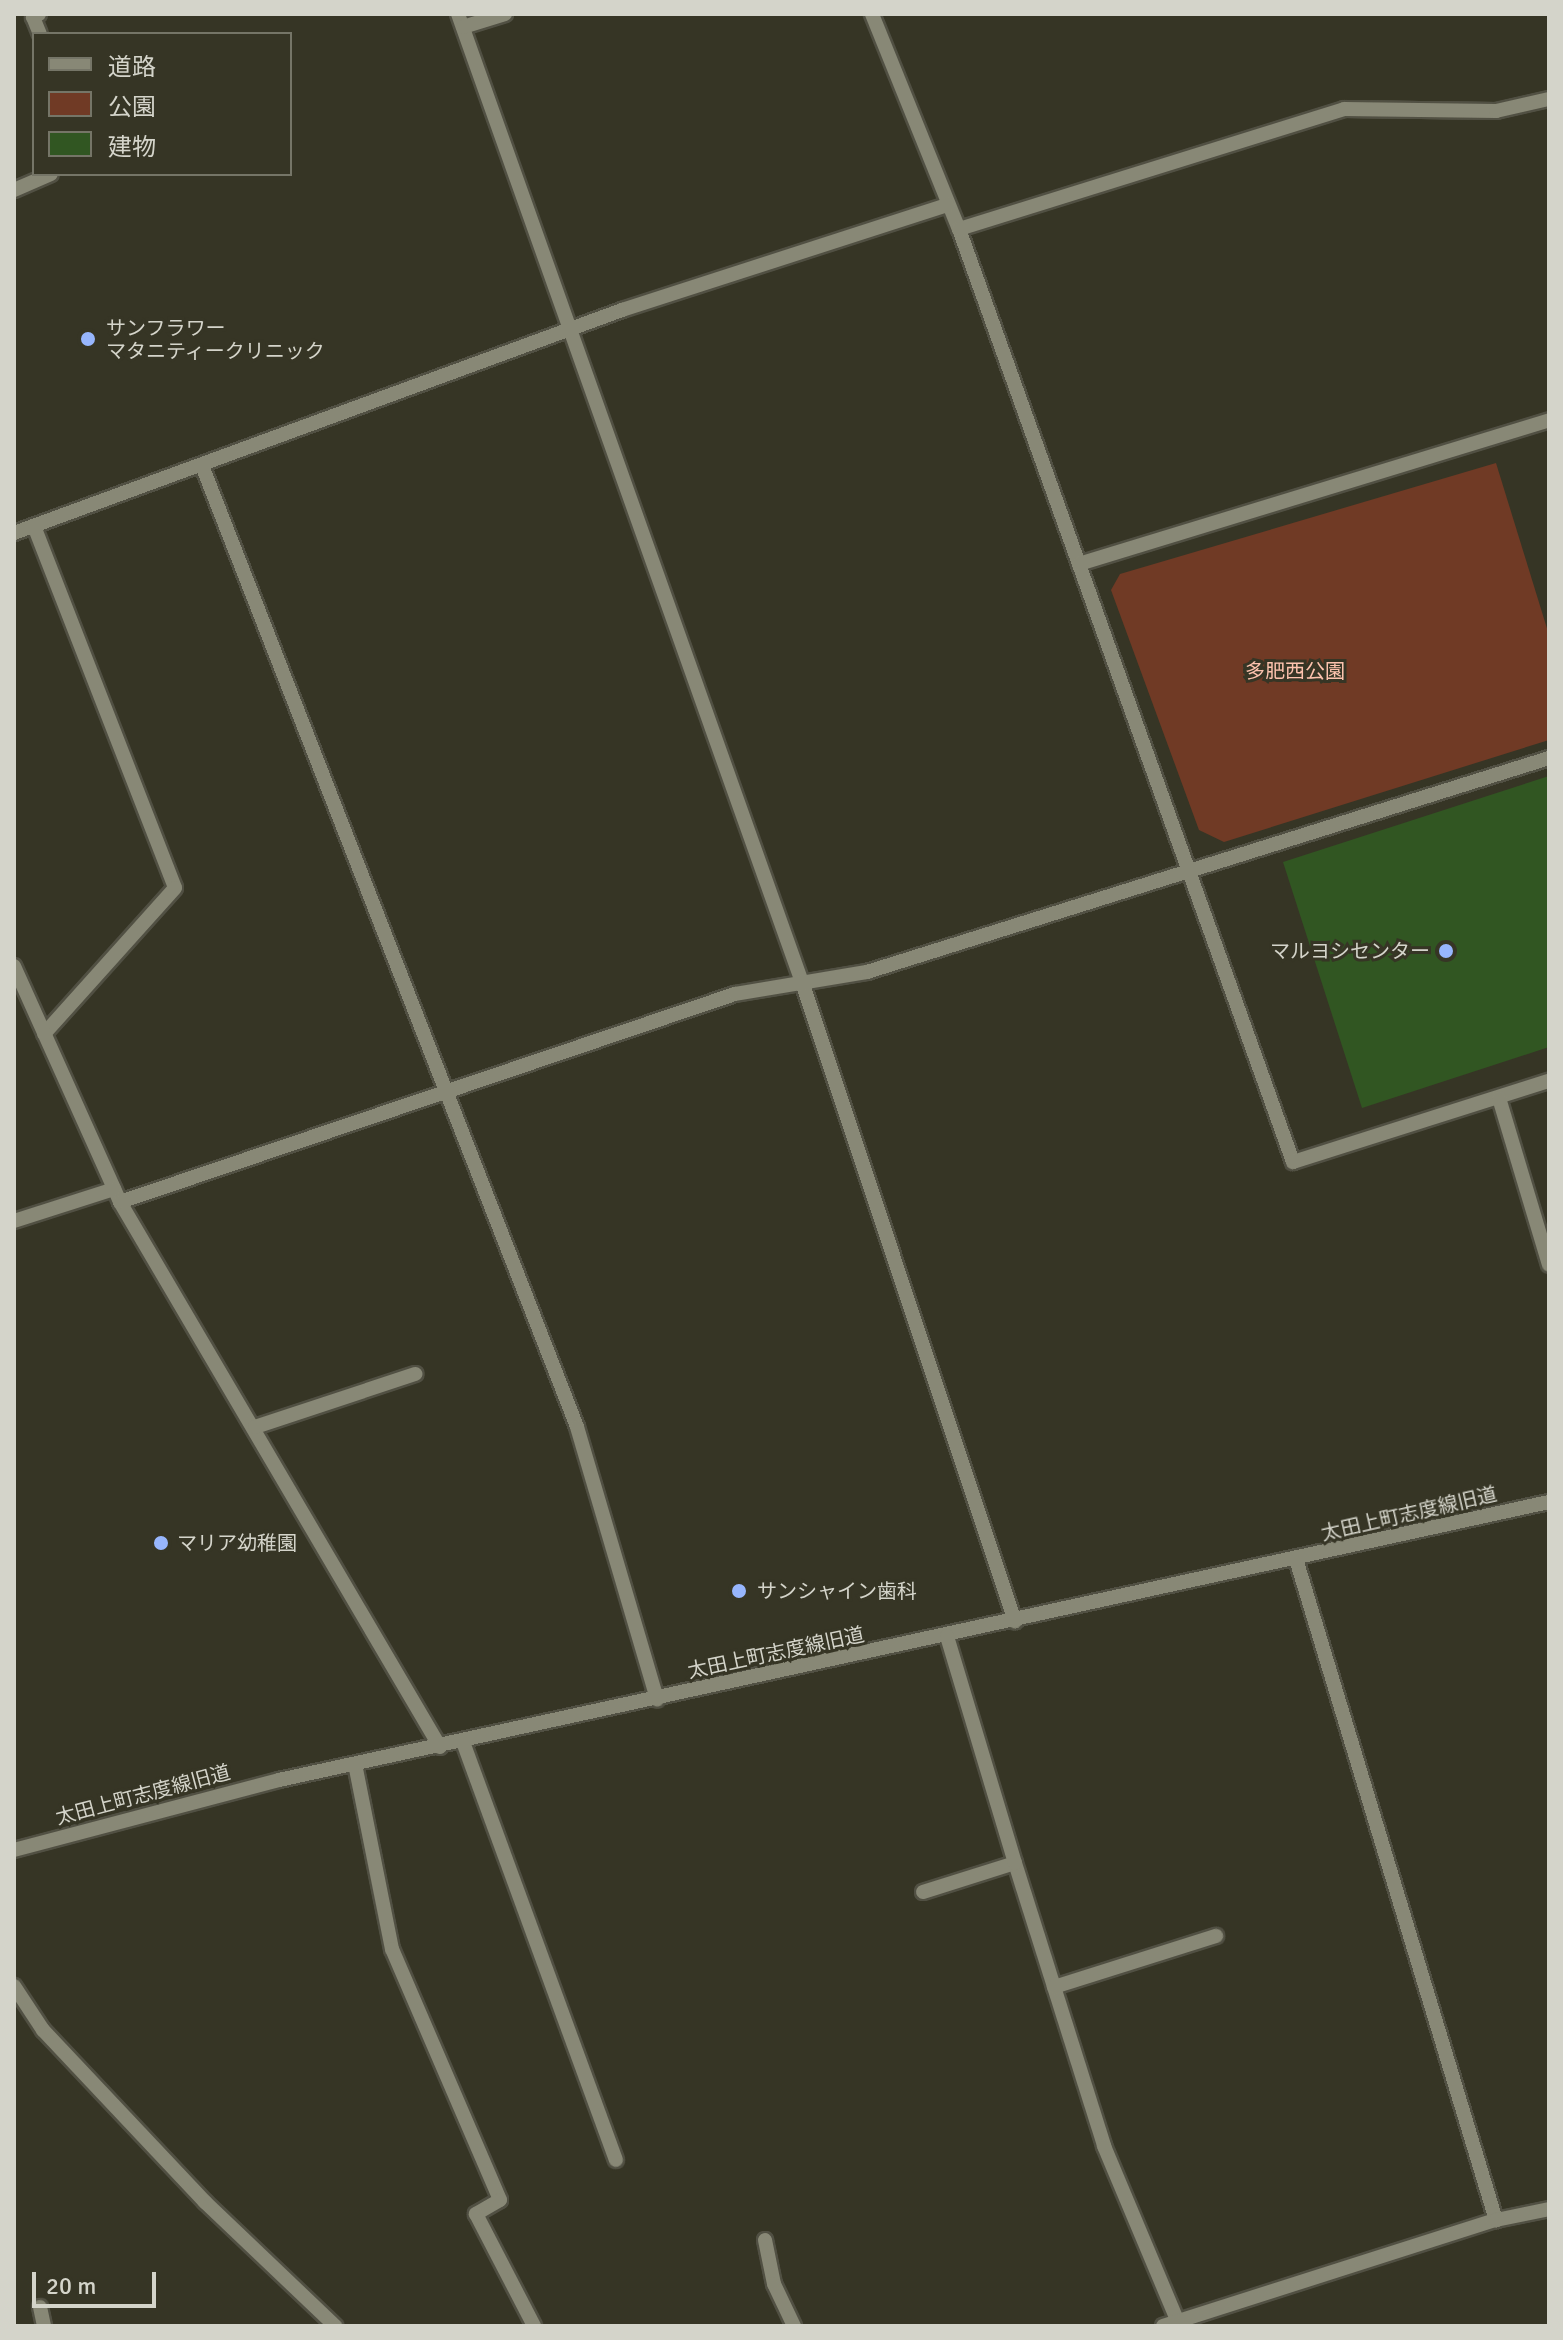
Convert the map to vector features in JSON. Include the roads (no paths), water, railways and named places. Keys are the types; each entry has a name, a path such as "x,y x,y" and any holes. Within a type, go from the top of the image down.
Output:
{"street":[{"path":"39,14 33,17 39,32"},
{"path":"505,14 460,20 802,982 1015,1621"},
{"path":"872,14 959,229 1293,1162 1549,1081"},
{"path":"959,229 1344,109 1496,111 1549,99"},
{"path":"14,190 46,176"},
{"path":"14,533 203,468 569,329 948,205"},
{"path":"1079,564 1549,420"},
{"path":"203,468 449,1092 577,1427 657,1699"},
{"path":"34,526 175,888 44,1034"},
{"path":"14,1221 117,1196 449,1092 735,994 867,972 1549,758"},
{"path":"14,966 117,1196 255,1427 321,1552 440,1747"},
{"path":"1499,1098 1549,1265"},
{"path":"255,1427 415,1374"},
{"name":"太田上町志度線旧道","path":"14,1850 355,1764 1549,1502"},
{"path":"1296,1559 1496,2220"},
{"path":"947,1636 1104,2146 1170,2323 1496,2220 1549,2209"},
{"path":"463,1742 616,2160"},
{"path":"355,1764 392,1949 500,2200 476,2214 534,2326"},
{"path":"923,1892 1015,1863"},
{"path":"1054,1987 1216,1936"},
{"path":"14,1986 43,2030 205,2202 335,2326"},
{"path":"765,2240 774,2284 794,2326"},
{"path":"40,2307 44,2326"}],"place":[{"name":"サンフラワー マタニティークリニック","path":"88,339"},
{"name":"マルヨシセンター","path":"1446,951"},
{"name":"マリア幼稚園","path":"161,1543"},
{"name":"サンシャイン歯科","path":"739,1591"}],"park label":[{"name":"多肥西公園","path":"1295,671"}]}
